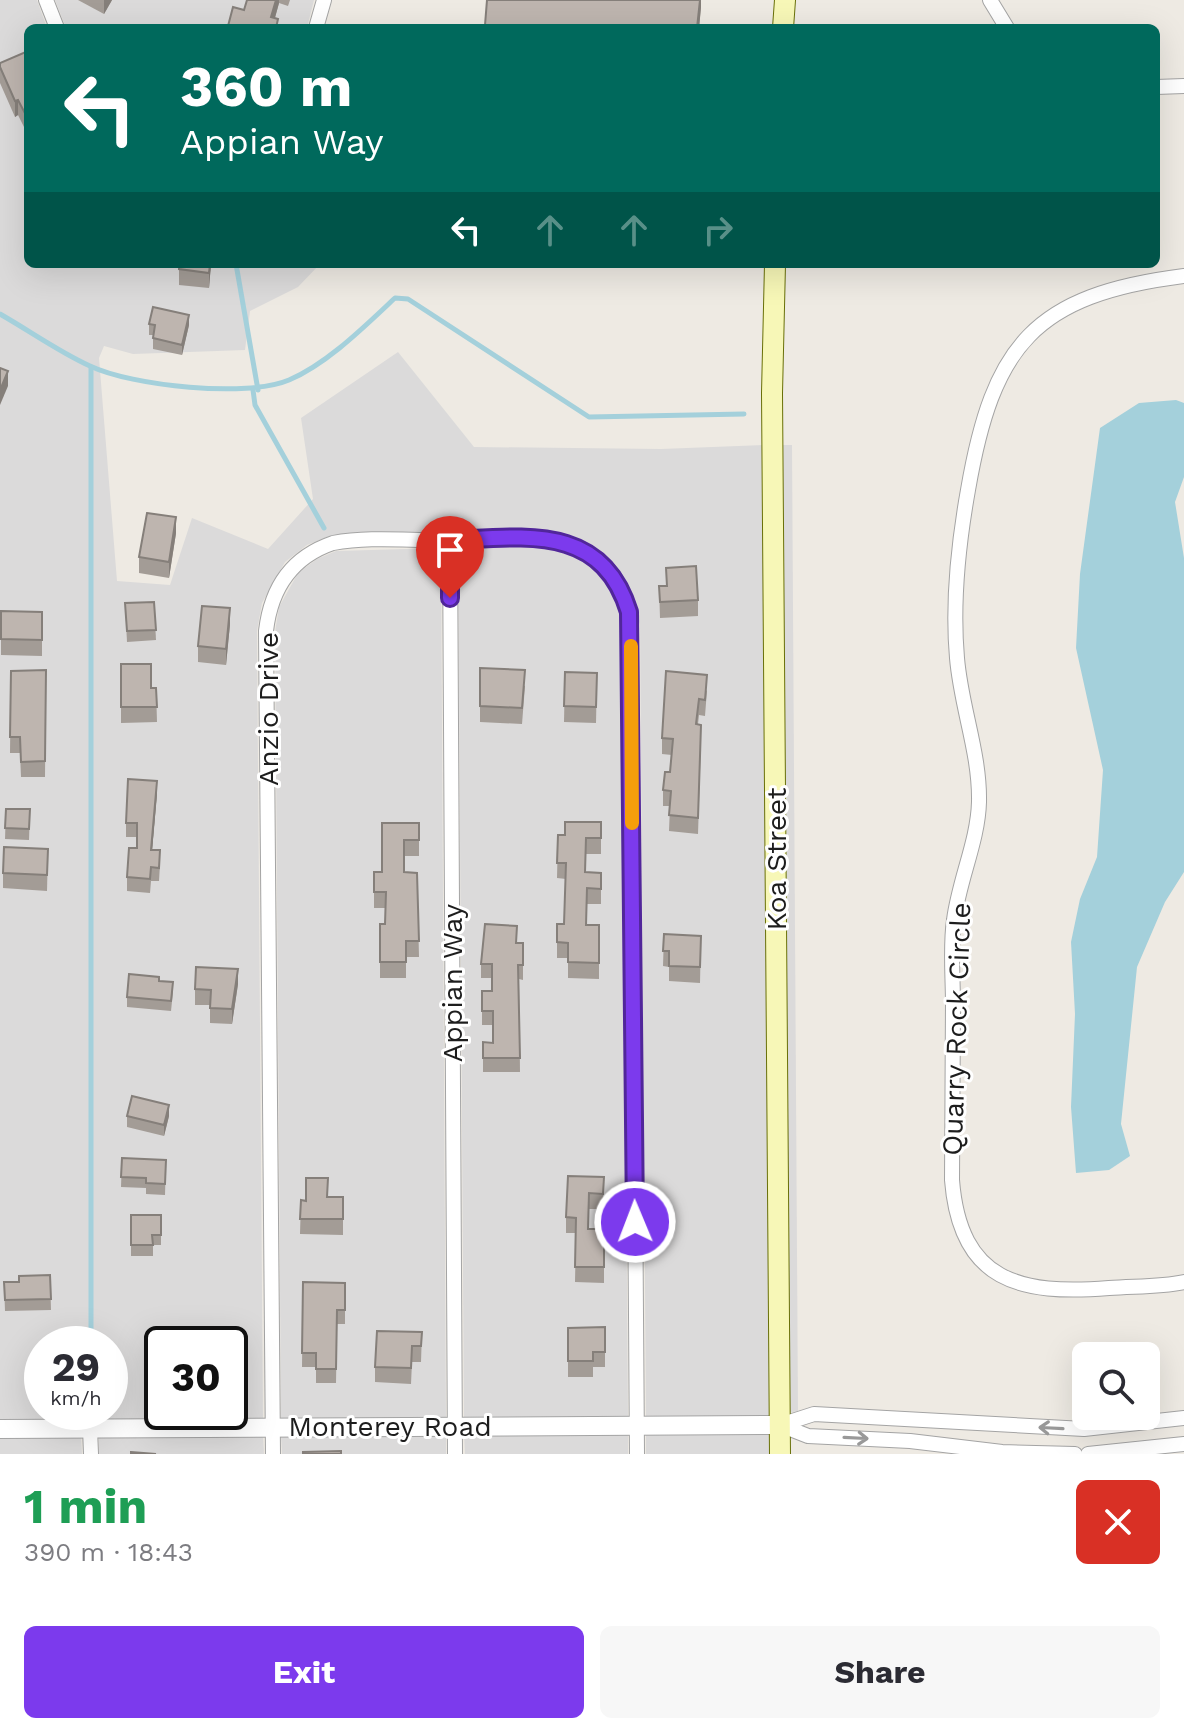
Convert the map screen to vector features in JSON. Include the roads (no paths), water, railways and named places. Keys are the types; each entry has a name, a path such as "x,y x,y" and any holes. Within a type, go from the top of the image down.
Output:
{"main road":[{"path":"783,24 785,0"},
{"name":"Koa Street","path":"775,268 772,408 780,1454"}],"street":[{"path":"46,0 55,24"},
{"path":"317,24 324,0"},
{"path":"990,0 1005,24"},
{"path":"1160,87 1184,86"},
{"name":"Quarry Rock Circle","path":"1184,276 1108,291 1053,317 1024,342 1000,373 981,426 959,540 955,605 957,661 978,769 979,804 954,922 952,1164 955,1213 969,1246 997,1273 1024,1287 1057,1292 1184,1282"},
{"name":"Anzio Drive","path":"273,1454 266,647 270,605 291,568 323,547 346,541 538,537 572,545 606,567 618,585 629,612 637,1454"},
{"name":"Appian Way","path":"450,540 455,1454"},
{"path":"780,1425 814,1414 1084,1429 1184,1418"},
{"path":"780,1425 808,1436 910,1441 1002,1452 1075,1454"},
{"name":"Monterey Road","path":"128,1428 780,1425"},
{"name":"Monterey Road","path":"0,1429 24,1429"},
{"path":"90,1430 91,1454"},
{"path":"1088,1454 1184,1444"}],"water":[{"path":"1176,400 1184,403 1184,477 1175,502 1184,558 1184,872 1165,902 1137,967 1121,1124 1130,1156 1109,1170 1076,1173 1071,1107 1075,1014 1071,942 1080,899 1097,857 1103,770 1076,648 1080,574 1100,428 1139,403"}],"waterway":[{"path":"237,268 258,390"},
{"path":"0,314 67,354 109,373 160,384 219,389 270,385 289,380 345,344 395,298 408,299 589,417 744,414"},
{"path":"91,367 91,1326"},
{"path":"253,390 255,405 324,528"}]}
